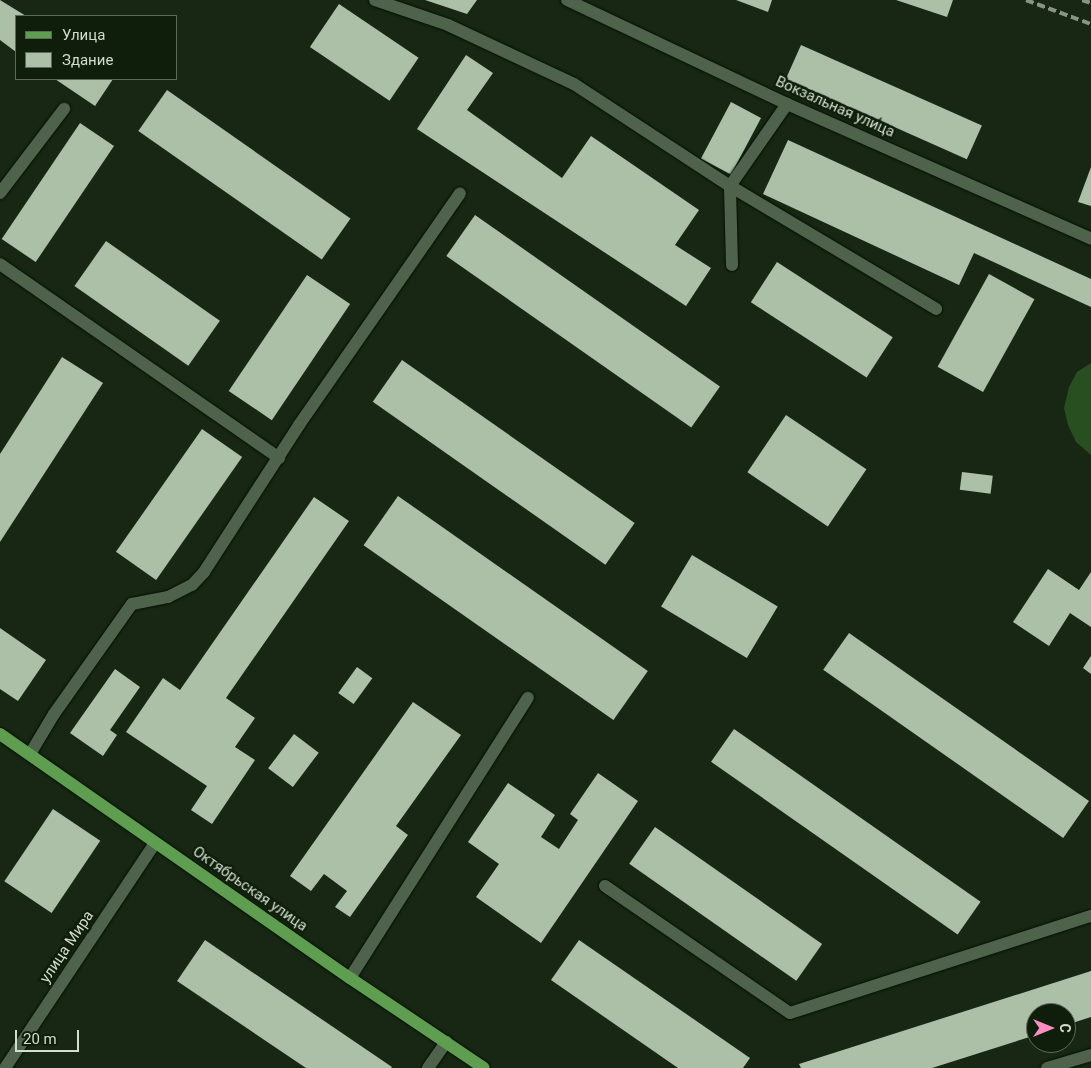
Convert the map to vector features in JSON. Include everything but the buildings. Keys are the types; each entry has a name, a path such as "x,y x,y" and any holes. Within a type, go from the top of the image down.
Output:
{"main road":[{"name":"Октябрьская улица","path":"0,734 155,844 484,1068"}],"street":[{"path":"375,0 448,25 574,84 730,186 936,309"},
{"name":"Вокзальная улица","path":"567,0 787,104 1091,239"},
{"path":"732,265 730,186 787,104"},
{"path":"3,184 64,108"},
{"path":"30,754 54,714 132,604 168,597 192,585 204,572 299,425 460,193"},
{"path":"0,264 279,458"},
{"path":"350,978 528,698"},
{"name":"улица Мира","path":"5,1068 155,844"},
{"path":"604,886 790,1013 1091,916"},
{"path":"428,1068 446,1042"},
{"path":"1047,1068 1091,1055"}],"green space":[{"path":"1091,363 1091,455 1076,442 1068,425 1064,408 1069,387 1077,372"}],"railway":[{"path":"1026,0 1091,24"},
{"path":"1082,0 1091,3"}]}
